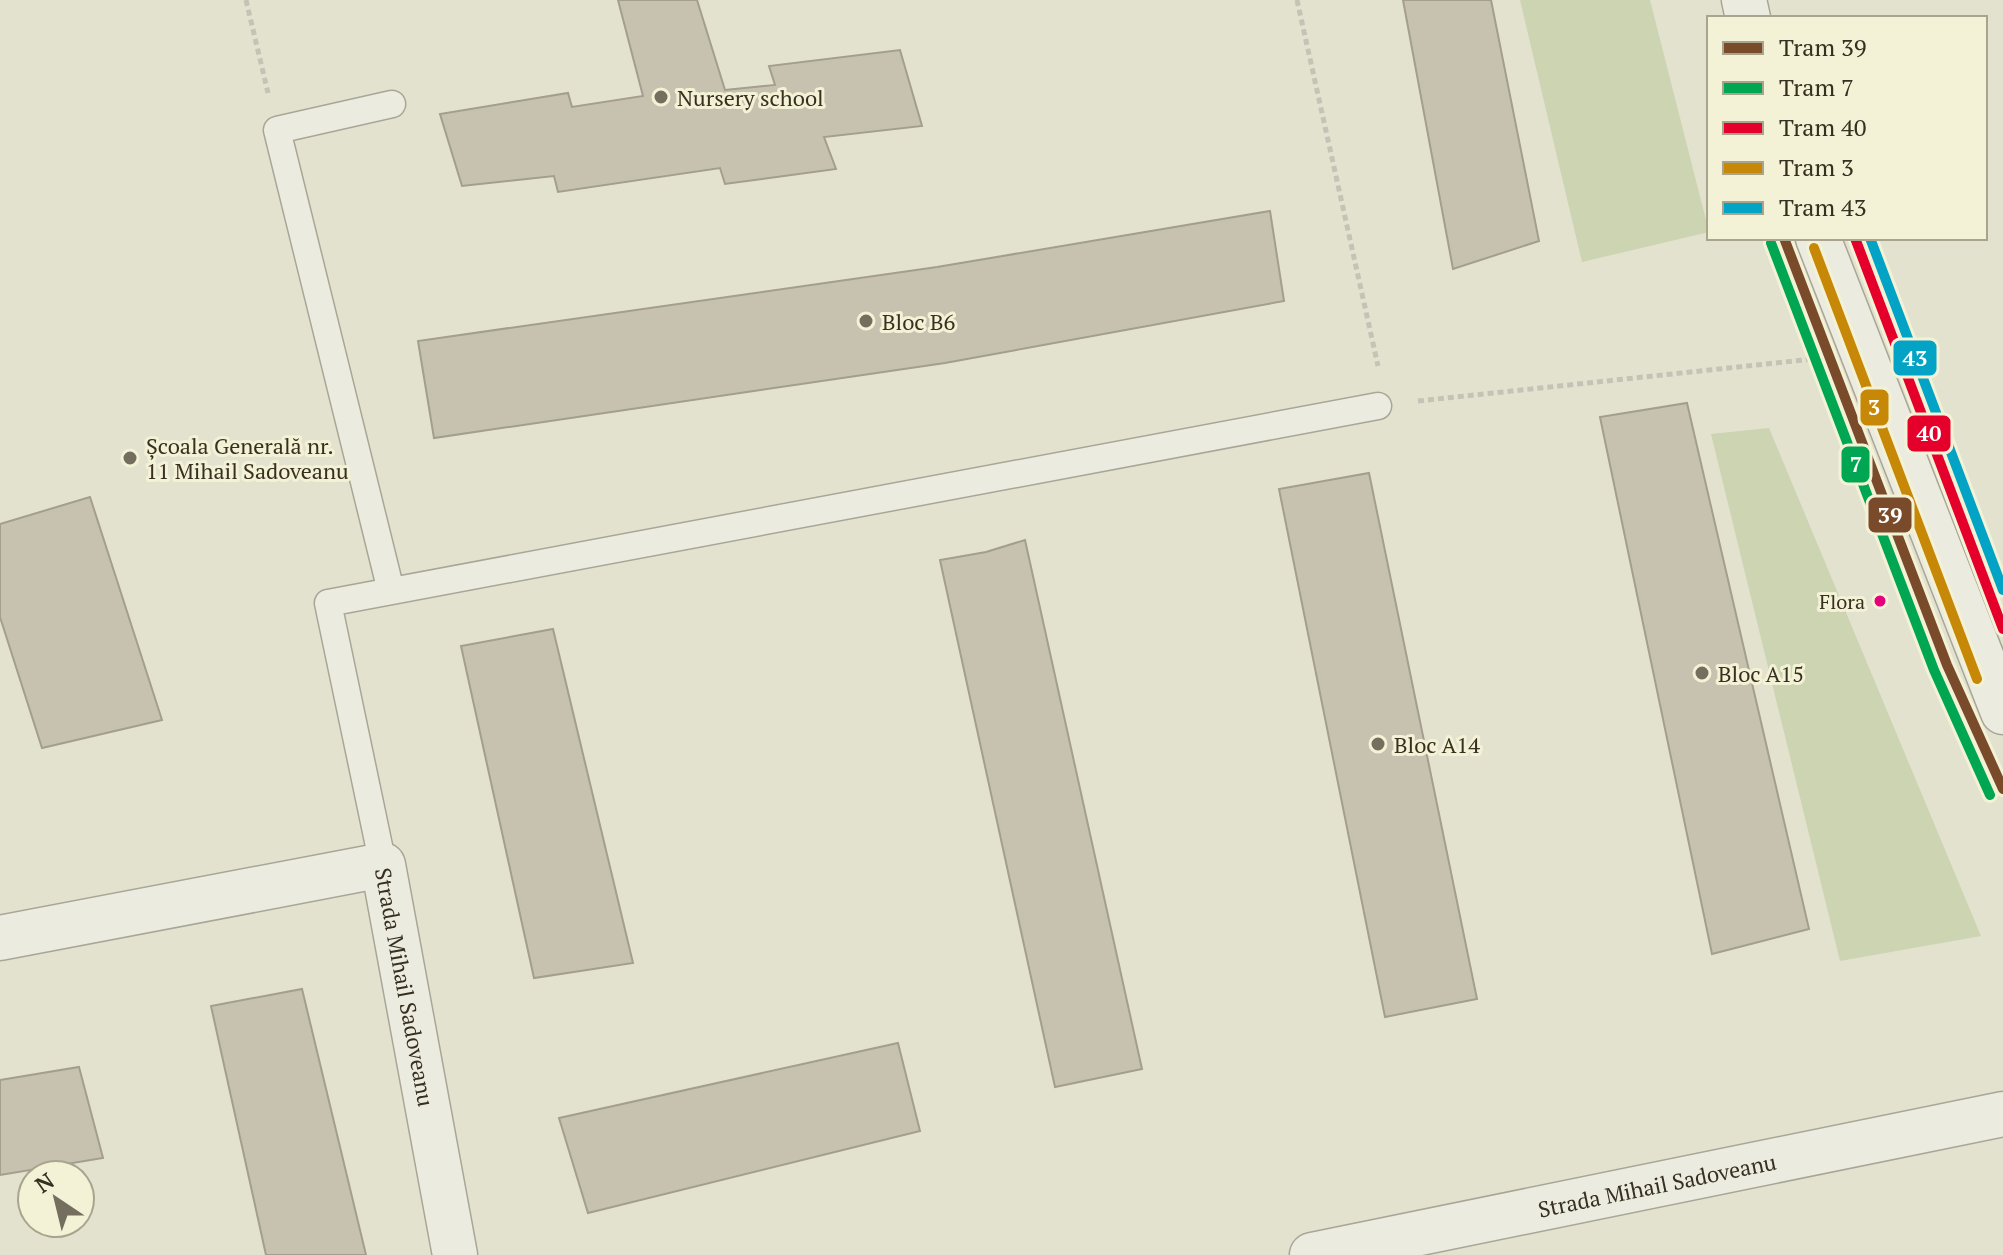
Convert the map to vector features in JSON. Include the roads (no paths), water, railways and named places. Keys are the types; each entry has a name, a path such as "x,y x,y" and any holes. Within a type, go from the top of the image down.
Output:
{"street":[{"path":"1819,240 1862,352 1995,669 2003,712"},
{"name":"Strada Mihail Sadoveanu","path":"0,938 383,865 455,1255"},
{"name":"Strada Mihail Sadoveanu","path":"1312,1255 2003,1114"}],"lane":[{"path":"391,591 277,130 392,104"},
{"path":"383,865 328,603 1382,405"}],"tram line":[{"name":"39","path":"1785,240 1947,665 2003,789"},
{"name":"40","path":"1856,240 2003,629"},
{"name":"43","path":"1871,240 2003,590"},
{"name":"7","path":"1771,243 1934,670 1990,795"},
{"name":"3","path":"1814,248 1977,679"}],"place":[{"name":"Nursery school","path":"661,97"},
{"name":"Bloc B6","path":"866,321"},
{"name":"Școala Generală nr. 11 Mihail Sadoveanu","path":"130,458"},
{"name":"Flora","path":"1880,601"},
{"name":"Bloc A15","path":"1702,673"},
{"name":"Bloc A14","path":"1378,744"}]}
